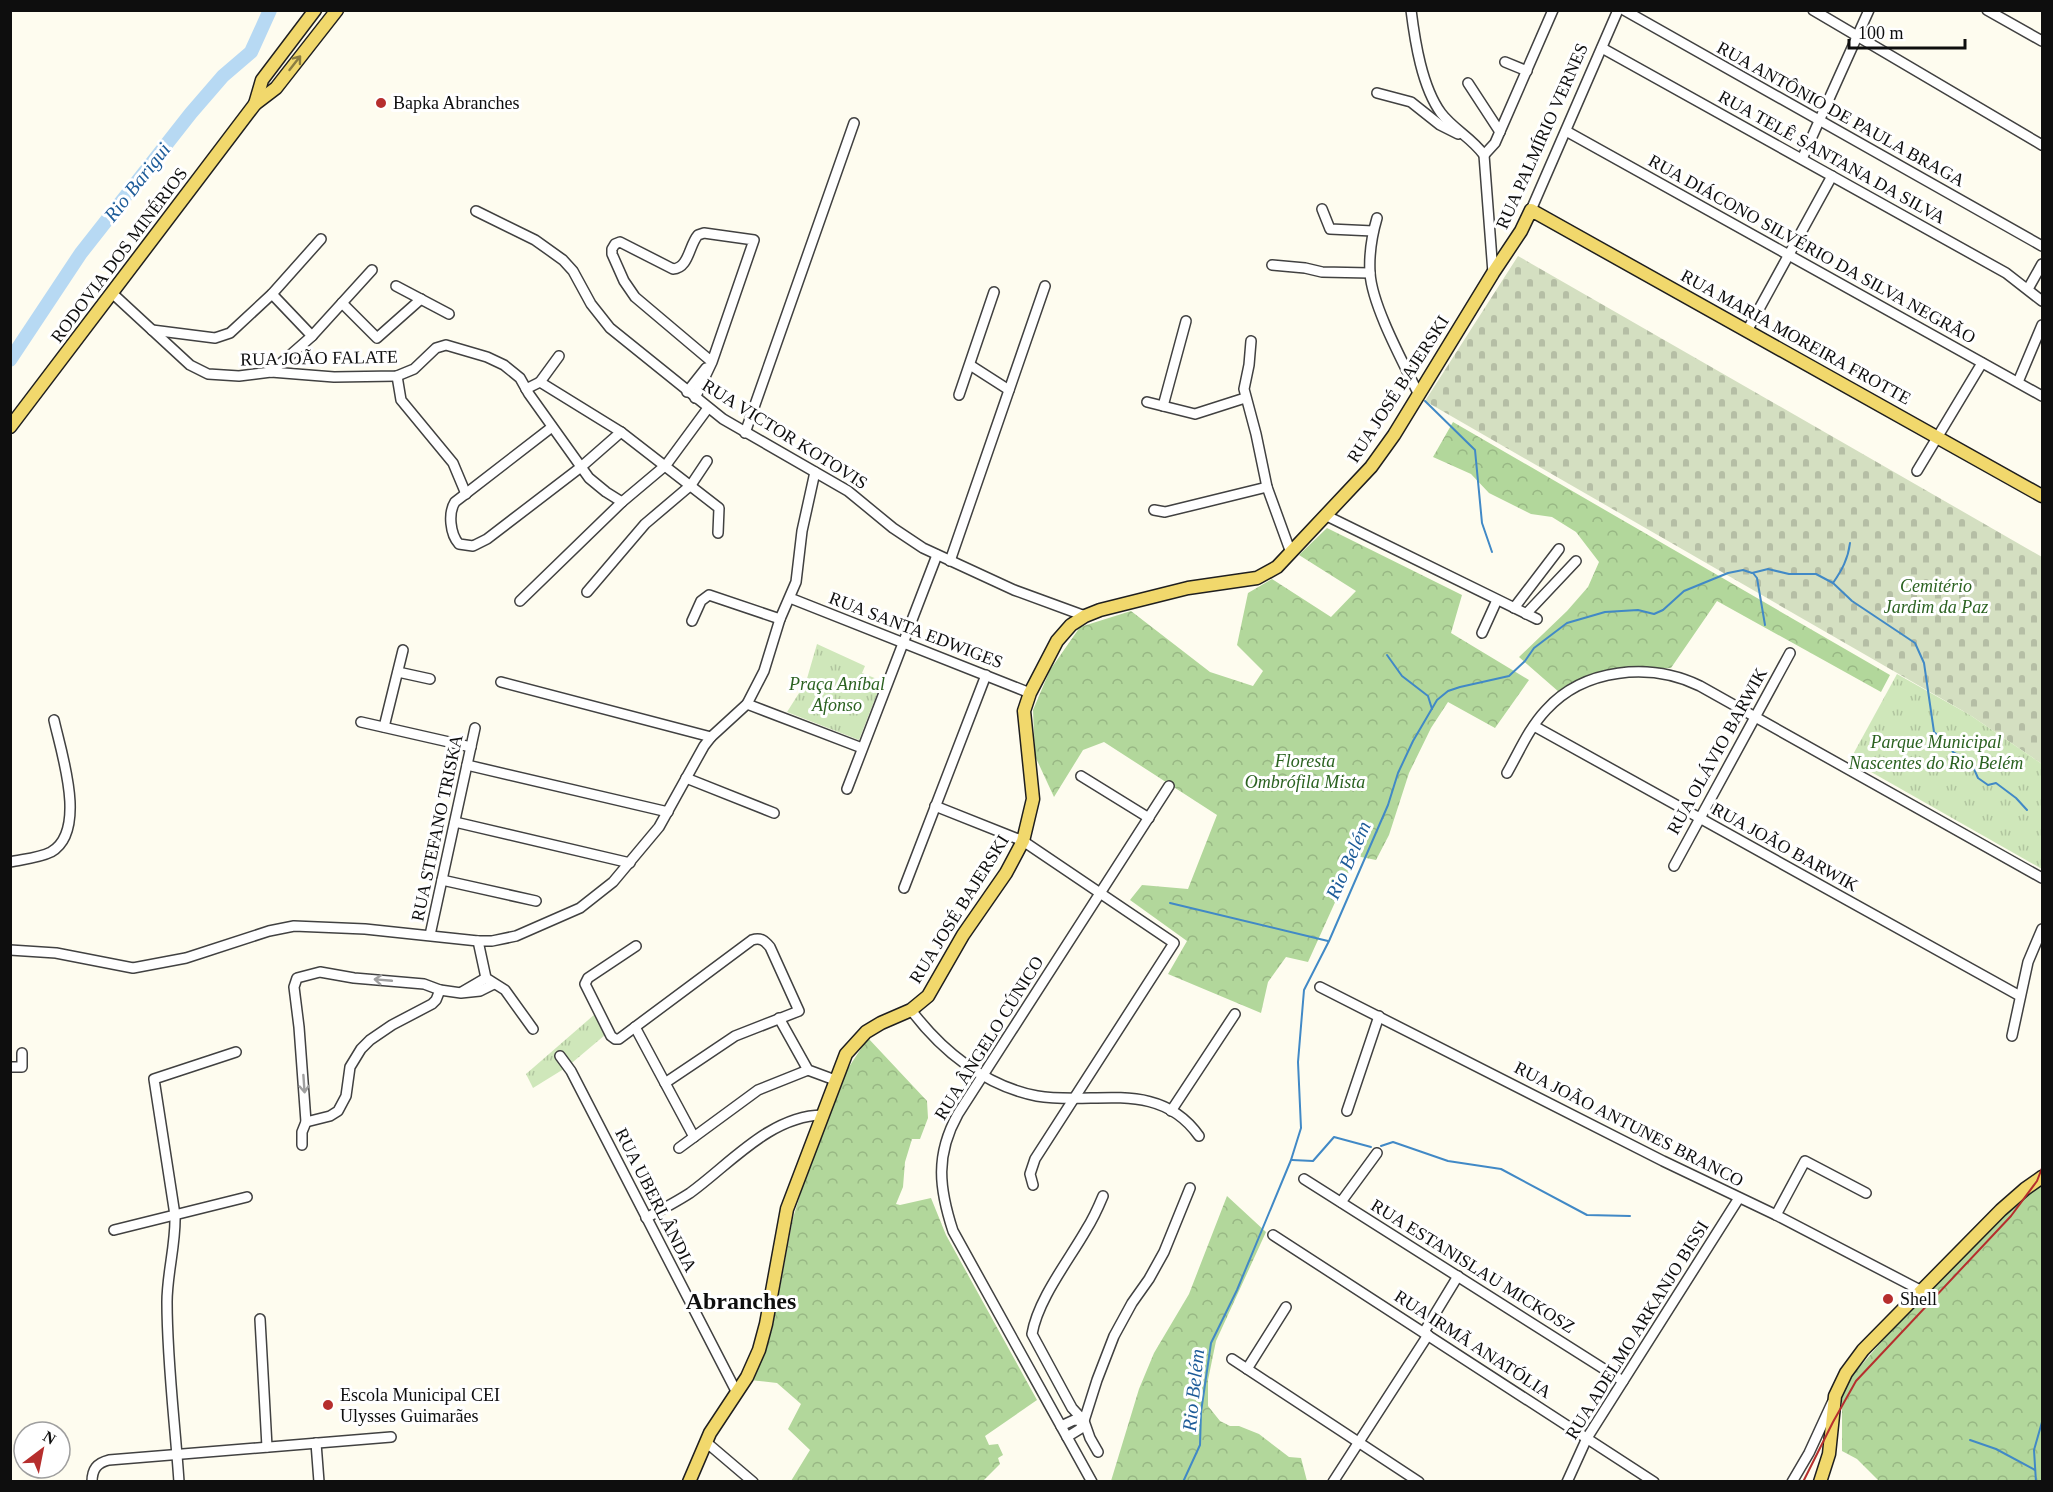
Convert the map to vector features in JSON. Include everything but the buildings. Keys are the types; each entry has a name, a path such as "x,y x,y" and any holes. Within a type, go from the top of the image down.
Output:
{"main road":[{"name":"RODOVIA DOS MINÉRIOS","path":"255,104 262,80 315,10"},
{"name":"RODOVIA DOS MINÉRIOS","path":"10,427 255,104 276,88 337,10"},
{"name":"RUA PALMÍRIO VERNES","path":"1493,273 1521,231 1531,210"},
{"name":"RUA MARIA MOREIRA FROTTE","path":"1531,210 2043,496"},
{"name":"RUA JOSÉ BAJERSKI","path":"689,1482 706,1442 747,1377 763,1338 787,1209 846,1054 859,1038 881,1023 911,1010 928,996 963,935 1006,873 1023,841 1033,799 1024,719 1030,693 1057,641 1071,625 1084,616 1148,597 1257,578 1277,567 1371,467 1419,395 1493,273"},
{"path":"1820,1482 1829,1454 1835,1396 1852,1363 2001,1210 2043,1177"}],"street":[{"path":"1411,10 1423,70 1436,105 1449,122 1472,140 1484,155 1493,273"},
{"path":"1484,155 1495,143 1553,10"},
{"name":"RUA PALMÍRIO VERNES","path":"1531,210 1618,10"},
{"name":"RUA ANTÔNIO DE PAULA BRAGA","path":"1624,10 2043,246"},
{"path":"1813,10 2043,144"},
{"path":"1802,159 1869,10"},
{"path":"1987,10 2043,41"},
{"name":"RUA TELÊ SANTANA DA SILVA","path":"1602,48 2006,273 2043,301"},
{"path":"1505,62 1527,71"},
{"path":"1468,83 1500,132"},
{"path":"1377,93 1411,102 1448,130 1472,140"},
{"path":"745,433 854,123"},
{"name":"RUA DIÁCONO SILVÉRIO DA SILVA NEGRÃO","path":"1566,131 2043,396"},
{"path":"1747,331 1832,176"},
{"path":"1322,209 1330,229 1373,231"},
{"name":"RUA VICTOR KOTOVIS","path":"476,211 535,240 562,260 573,271 591,304 610,328 687,392 745,433 848,491 903,536 937,555 1014,590 1084,616"},
{"path":"1377,218 1373,231 1370,273 1379,306 1419,395"},
{"path":"695,398 712,362 754,240 704,233 698,235 684,264 679,268 673,268 620,242 615,244 612,254 624,281 635,297 712,362"},
{"path":"152,330 222,337 237,328 272,294 321,239"},
{"path":"2028,289 2043,264"},
{"path":"1272,266 1305,268 1322,272 1370,273"},
{"path":"271,372 312,336 372,270"},
{"path":"396,286 449,314"},
{"path":"950,561 1046,286"},
{"path":"959,395 994,292"},
{"name":"RUA JOÃO FALATE","path":"112,293 190,365 202,372 239,376 271,372 334,377 397,376 409,372 436,348 446,345 496,361 520,378 581,467 598,486 622,502"},
{"path":"272,294 312,336"},
{"path":"342,303 377,338 421,299"},
{"path":"1163,406 1185,321"},
{"path":"2018,382 2038,352 2043,325"},
{"path":"1251,342 1249,365 1244,384 1245,398 1256,434 1267,487 1291,553"},
{"path":"526,389 540,382 559,356"},
{"path":"687,392 712,362"},
{"path":"1917,471 1982,363"},
{"path":"970,365 1009,390"},
{"path":"397,376 401,400 453,463 466,495"},
{"path":"540,382 621,432 719,508 718,533"},
{"path":"1147,402 1195,414 1245,398"},
{"path":"520,601 622,502 666,465 708,408"},
{"path":"552,427 455,502 452,510 452,529 454,538 459,544 473,546 487,540 581,467 621,432"},
{"path":"587,591 645,524 691,485 707,461"},
{"path":"10,950 56,953 133,968 186,958 269,931 294,926 340,927 492,941 516,936 566,916 596,897 630,863 668,812 711,736 747,704 764,671 798,572 802,531 815,472"},
{"path":"1154,510 1165,512 1267,487"},
{"path":"1327,516 1537,620"},
{"path":"1514,608 1559,549"},
{"path":"847,789 937,555"},
{"path":"1526,614 1576,561"},
{"path":"692,621 701,601 709,595 780,619"},
{"name":"RUA SANTA EDWIGES","path":"790,598 1030,693"},
{"path":"1482,633 1497,600"},
{"path":"384,727 403,650"},
{"name":"RUA OLÁVIO BARWIK","path":"1674,866 1790,653"},
{"path":"398,672 430,679"},
{"path":"1507,773 1534,726 1546,709 1557,699 1582,684 1608,675 1636,672 1663,674 1689,681 2043,878"},
{"path":"904,888 986,675"},
{"path":"501,682 711,736"},
{"path":"747,704 862,748"},
{"path":"10,862 50,852 63,842 66,834 69,789 54,720"},
{"path":"361,722 471,747"},
{"name":"RUA JOÃO BARWIK","path":"1534,726 2020,996"},
{"name":"RUA STEFANO TRISKA","path":"430,935 476,728"},
{"path":"467,765 668,812"},
{"path":"1081,776 1149,818"},
{"path":"686,778 774,813"},
{"name":"RUA ÂNGELO CÚNICO","path":"1092,1482 961,1247 948,1215 941,1173 945,1140 958,1113 1169,786"},
{"path":"935,806 1023,841 1174,943 1035,1159 1030,1174 1033,1185"},
{"path":"455,822 630,863"},
{"path":"442,880 536,901"},
{"path":"2013,1036 2028,962 2043,928"},
{"path":"636,946 588,978 585,984 613,1038 620,1039 757,938 765,941 770,947 799,1011 735,1036 665,1083"},
{"path":"478,941 490,981 505,990 533,1029"},
{"path":"302,1145 302,1132 306,1122 294,987 297,978 320,972 354,978 424,984 440,990 461,993 490,981"},
{"name":"RUA JOÃO ANTUNES BRANCO","path":"1320,987 1776,1215 1922,1291"},
{"path":"306,1122 330,1116 338,1111 346,1096 350,1066 362,1049 378,1034 432,1004 440,990"},
{"path":"911,1010 939,1043 983,1075 1025,1093 1051,1098 1128,1097 1148,1101 1171,1111 1188,1123 1199,1136"},
{"path":"1171,1111 1235,1014"},
{"path":"1347,1111 1378,1016"},
{"path":"779,1018 812,1071 835,1080"},
{"path":"635,1027 694,1137"},
{"path":"179,1482 167,1306 175,1215 154,1079 236,1052"},
{"path":"10,1067 22,1067 22,1053"},
{"name":"RUA UBERLÂNDIA","path":"560,1056 571,1071 737,1393"},
{"path":"679,1148 758,1090 812,1071"},
{"path":"646,1218 691,1192 774,1129 798,1118 822,1115"},
{"path":"1341,1202 1377,1153"},
{"path":"1776,1215 1805,1161 1866,1193"},
{"name":"RUA ESTANISLAU MICKOSZ","path":"1304,1179 1623,1381"},
{"path":"1067,1437 1080,1429 1084,1421 1114,1336 1164,1252 1190,1188"},
{"path":"1098,1452 1084,1421 1072,1408 1032,1334 1050,1290 1066,1260 1085,1232 1103,1196"},
{"path":"114,1230 247,1197"},
{"name":"RUA ADELMO ARKANJO BISSI","path":"1567,1482 1587,1438 1739,1198"},
{"name":"RUA IRMÃ ANATÓLIA","path":"1273,1235 1654,1482"},
{"path":"1333,1482 1426,1334 1458,1276"},
{"path":"1247,1370 1286,1308"},
{"path":"260,1319 267,1447"},
{"path":"1232,1359 1419,1482"},
{"path":"1792,1482 1809,1453 1835,1396"},
{"path":"1061,1426 1074,1420 1084,1421"},
{"path":"92,1482 92,1474 97,1465 109,1460 391,1437"},
{"path":"706,1442 753,1482"},
{"path":"316,1443 319,1482"}],"green space":[{"name":"Cemitério Jardim da Paz","path":"1518,256 2042,557 2042,764 1970,715 1425,401"},
{"path":"1453,422 1890,675 1881,692 1717,601 1671,668 1611,670 1587,676 1559,692 1519,657 1567,611 1588,587 1599,562 1576,532 1552,517 1531,514 1489,493 1471,474 1433,457"},
{"name":"Floresta Ombrófila Mista","path":"1327,528 1462,595 1451,633 1529,680 1495,728 1448,702 1431,728 1409,773 1389,835 1376,860 1356,856 1308,962 1286,957 1268,982 1261,1013 1168,974 1187,941 1130,900 1142,885 1188,889 1217,815 1104,742 1083,750 1054,797 1035,756 1033,710 1050,670 1080,627 1131,611 1210,672 1253,686 1263,671 1237,645 1248,593 1272,579 1331,617 1356,591 1299,555"},
{"name":"Praça Aníbal Afonso","path":"817,644 865,666 862,673 882,681 859,740 787,712 806,682"},
{"name":"Parque Municipal Nascentes do Rio Belém","path":"1897,674 1970,715 2042,764 2042,869 1850,760"},
{"path":"595,1014 605,1035 567,1067 533,1088 526,1074"},
{"path":"868,1038 927,1101 928,1118 920,1139 912,1139 905,1162 903,1187 896,1204 931,1198 946,1235 1037,1400 985,1436 989,1445 998,1444 1003,1455 998,1458 1000,1464 983,1481 791,1481 810,1450 788,1429 801,1404 777,1383 750,1380 772,1330 793,1218 814,1150 845,1073"},
{"path":"2042,1182 2042,1481 1879,1481 1857,1459 1842,1451 1842,1396 1851,1377 1890,1332 2019,1200"},
{"path":"1227,1196 1266,1232 1216,1341 1208,1380 1208,1406 1220,1421 1259,1434 1289,1457 1301,1458 1307,1481 1111,1481 1139,1389 1154,1353 1189,1294"}],"waterway":[{"name":"Rio Barigui","path":"10,360 81,253 191,113 223,76 251,52 270,10"},
{"path":"1425,401 1475,450 1482,523 1492,552"},
{"path":"1833,583 1844,564 1850,543"},
{"name":"Rio Belém","path":"1183,1482 1200,1445 1201,1412 1211,1343 1237,1290 1291,1160 1301,1128 1298,1062 1304,990 1329,941 1413,741 1437,700 1448,691 1509,676 1525,661 1534,648 1567,623 1605,612 1638,610 1654,614 1663,610 1684,591 1728,573 1743,570 1752,573 1768,569 1789,574 1816,574 1833,583 1852,601 1915,643 1924,663 1934,732 1949,745 1953,752 1971,762 1978,778 1988,785 1996,783 2016,798 2027,810"},
{"path":"1753,573 1757,578 1765,625"},
{"path":"1387,655 1402,676 1428,696 1432,709"},
{"path":"1170,903 1328,941"},
{"path":"1292,1160 1313,1161 1334,1137 1371,1147"},
{"path":"1381,1146 1393,1142 1448,1161 1501,1169 1587,1215 1630,1216"},
{"path":"2036,1482 2034,1450 2042,1422"},
{"path":"1970,1440 1996,1449 2035,1470"}],"railway":[{"path":"1803,1482 1856,1381 2011,1216 2037,1181 2042,1168"}],"place":[{"name":"Bapka Abranches","path":"381,103"},
{"name":"Shell","path":"1888,1299"},
{"name":"Escola Municipal CEI Ulysses Guimarães","path":"328,1405"}],"district":[{"name":"Abranches","path":"741,1301"}]}
